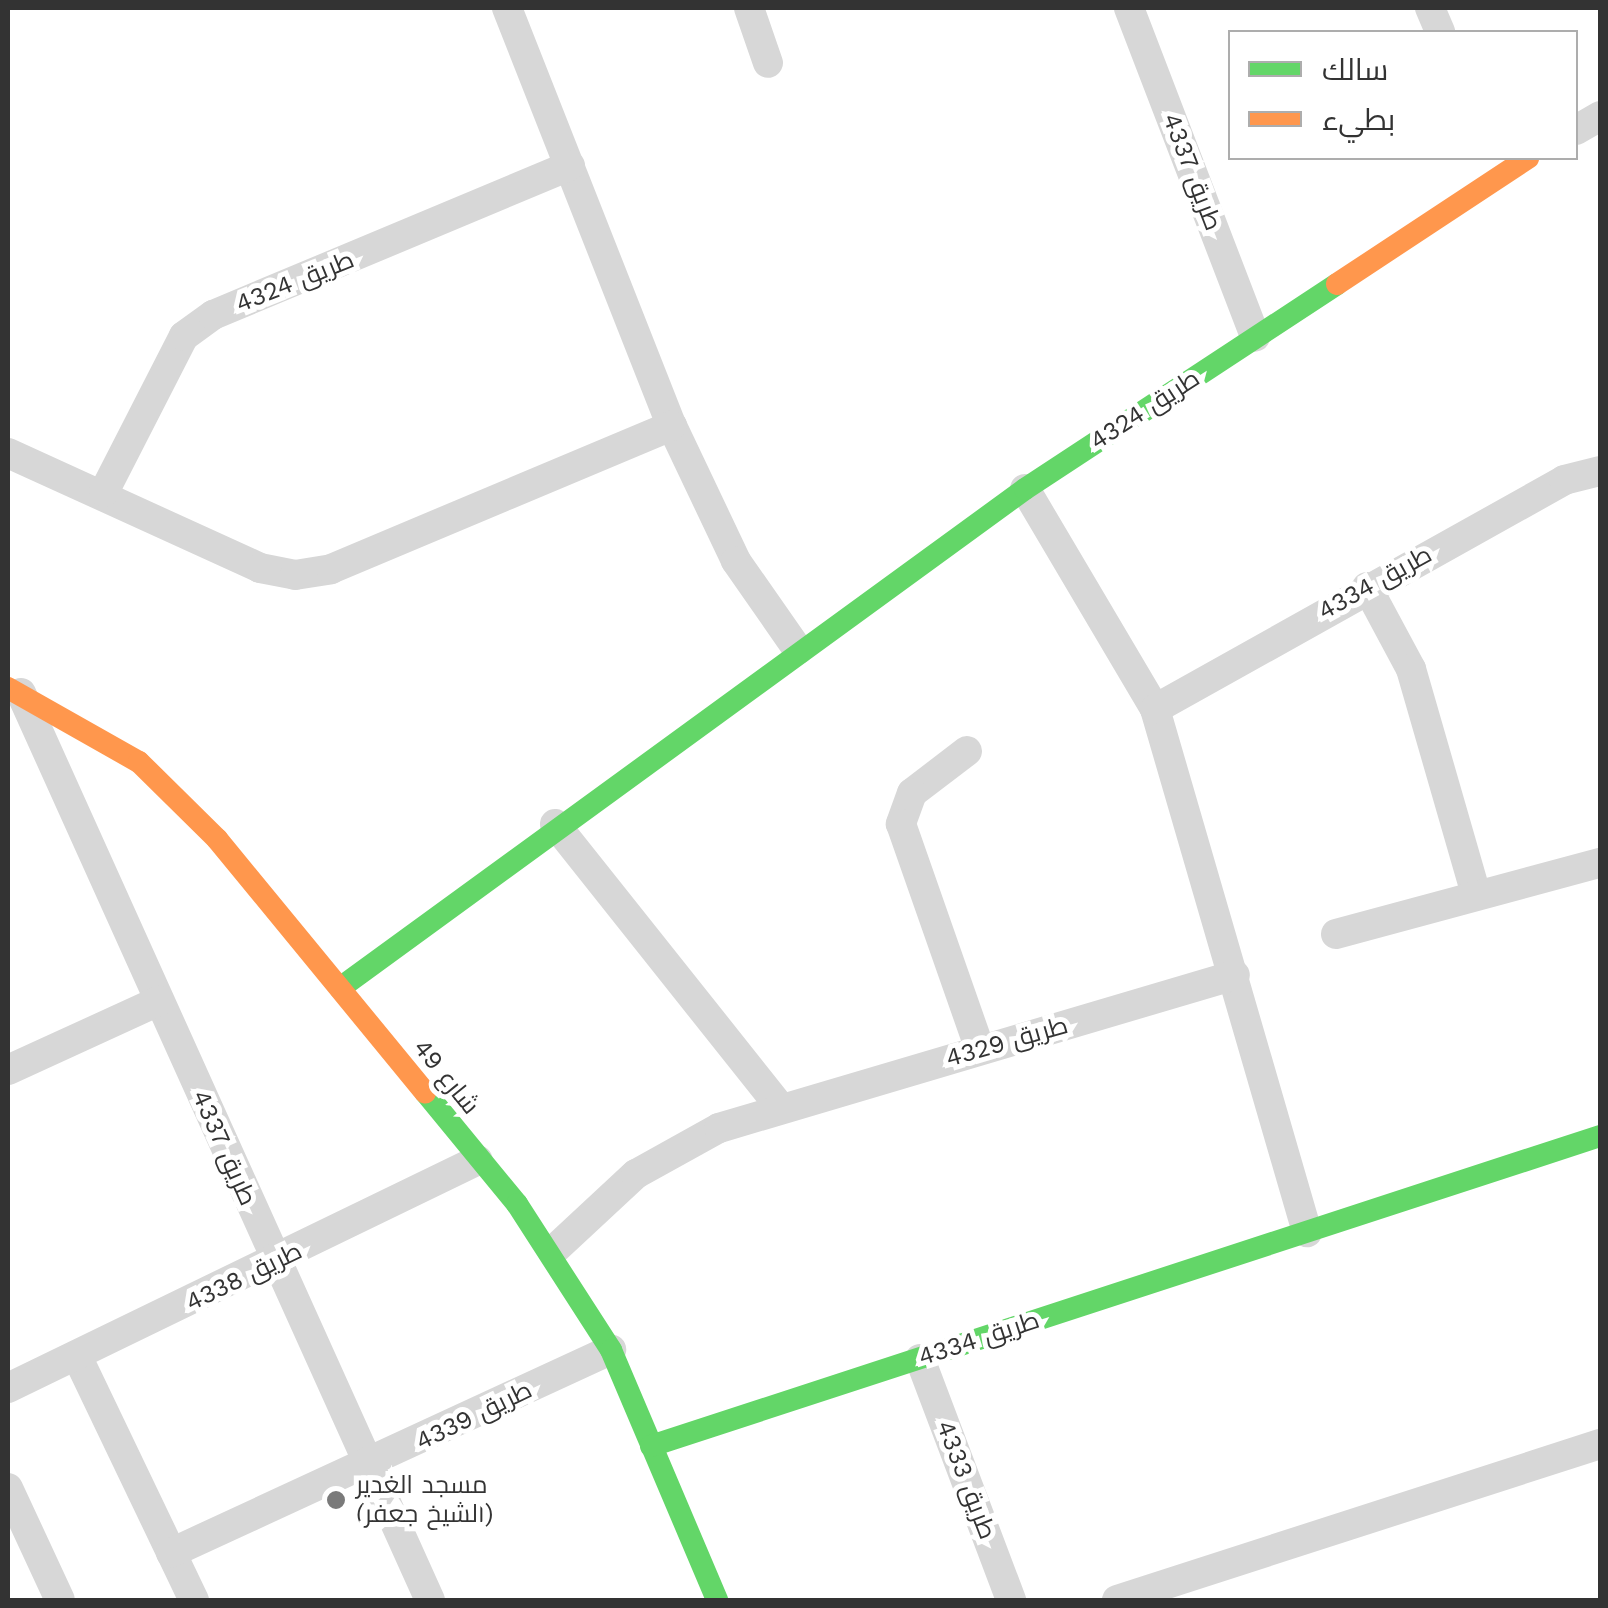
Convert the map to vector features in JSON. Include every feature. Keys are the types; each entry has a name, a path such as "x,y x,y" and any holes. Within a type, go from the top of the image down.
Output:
{"street":[{"path":"507,8 672,426 736,560 798,650"},
{"path":"748,8 768,62"},
{"name":"طريق 4337","path":"1129,8 1255,337"},
{"path":"1578,129 1600,116"},
{"name":"طريق 4324","path":"340,988 555,824 1025,488 1255,337 1492,167 1520,160"},
{"name":"طريق 4324","path":"104,492 184,336 213,315 570,166"},
{"path":"8,453 104,492 260,568 313,574 672,426"},
{"name":"طريق 4334","path":"1155,709 1564,480 1600,471"},
{"path":"1025,488 1155,709 1306,1232"},
{"path":"1367,587 1422,700 1476,894"},
{"name":"طريق 4337","path":"14,690 159,1001 363,1461 430,1600"},
{"name":"شارع 49","path":"14,690 139,762 217,839 552,1251 611,1350 717,1600"},
{"path":"967,751 912,792 900,824 980,1050"},
{"path":"555,824 780,1106"},
{"path":"1336,934 1600,862"},
{"name":"طريق 4329","path":"552,1251 676,1148 780,1106 1235,976"},
{"path":"8,1070 159,1001"},
{"name":"طريق 4334","path":"652,1446 1600,1136"},
{"name":"طريق 4338","path":"8,1388 275,1263 478,1160"},
{"name":"طريق 4339","path":"171,1553 363,1461 398,1453 611,1350"},
{"path":"77,1356 194,1600"},
{"name":"طريق 4333","path":"920,1358 1011,1600"},
{"path":"1117,1600 1600,1444"},
{"path":"8,1488 60,1600"}],"traffic: fast":[{"path":"340,988 1025,489 1337,284"},
{"path":"425,1092 517,1204 611,1350 717,1600"},
{"path":"651,1446 1600,1136"}],"traffic: slow":[{"path":"1337,284 1525,160"},
{"path":"8,688 139,762 217,839 425,1092"}],"place":[{"name":"مسجد الغدير (الشيخ جعفر)","path":"336,1500"}]}
